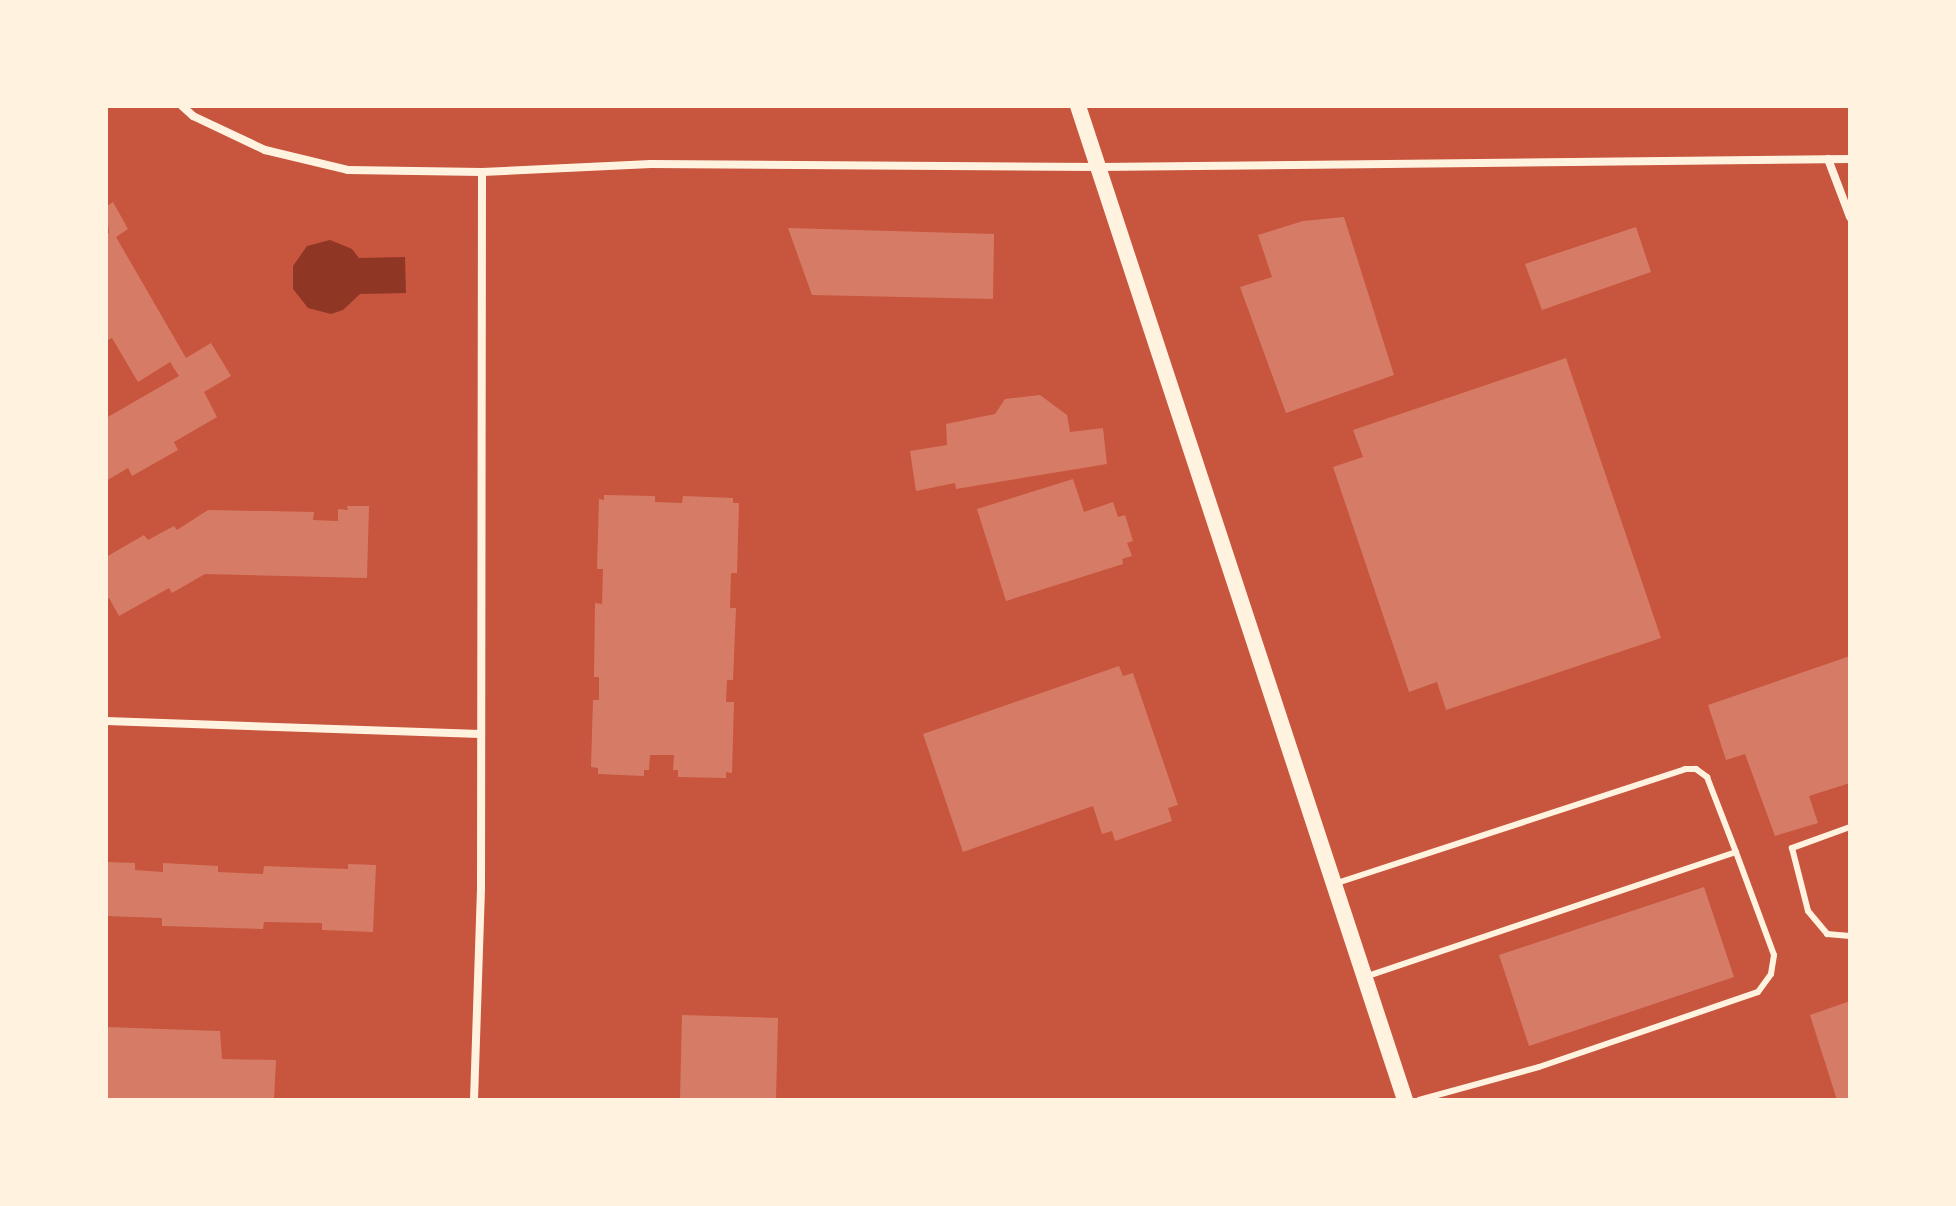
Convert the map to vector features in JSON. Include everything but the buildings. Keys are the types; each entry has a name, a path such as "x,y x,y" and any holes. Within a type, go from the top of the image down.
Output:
{"main road":[{"path":"1078,106 1405,1100"}],"street":[{"path":"182,106 193,116 265,150 348,170 482,172 651,164 1098,167 1850,159"},
{"path":"1828,159 1850,217"},
{"path":"474,1100 481,888 482,172"},
{"path":"106,721 480,734"}],"lane":[{"path":"1334,884 1685,769 1696,769 1707,777 1774,955 1771,974 1758,992 1539,1067 1419,1100"},
{"path":"1850,827 1792,848 1808,911 1827,934 1850,936"},
{"path":"1365,977 1736,852"}],"shaded area":[{"path":"330,240 352,249 359,258 405,257 406,293 360,294 343,310 331,314 308,308 293,289 293,266 307,246"}]}
